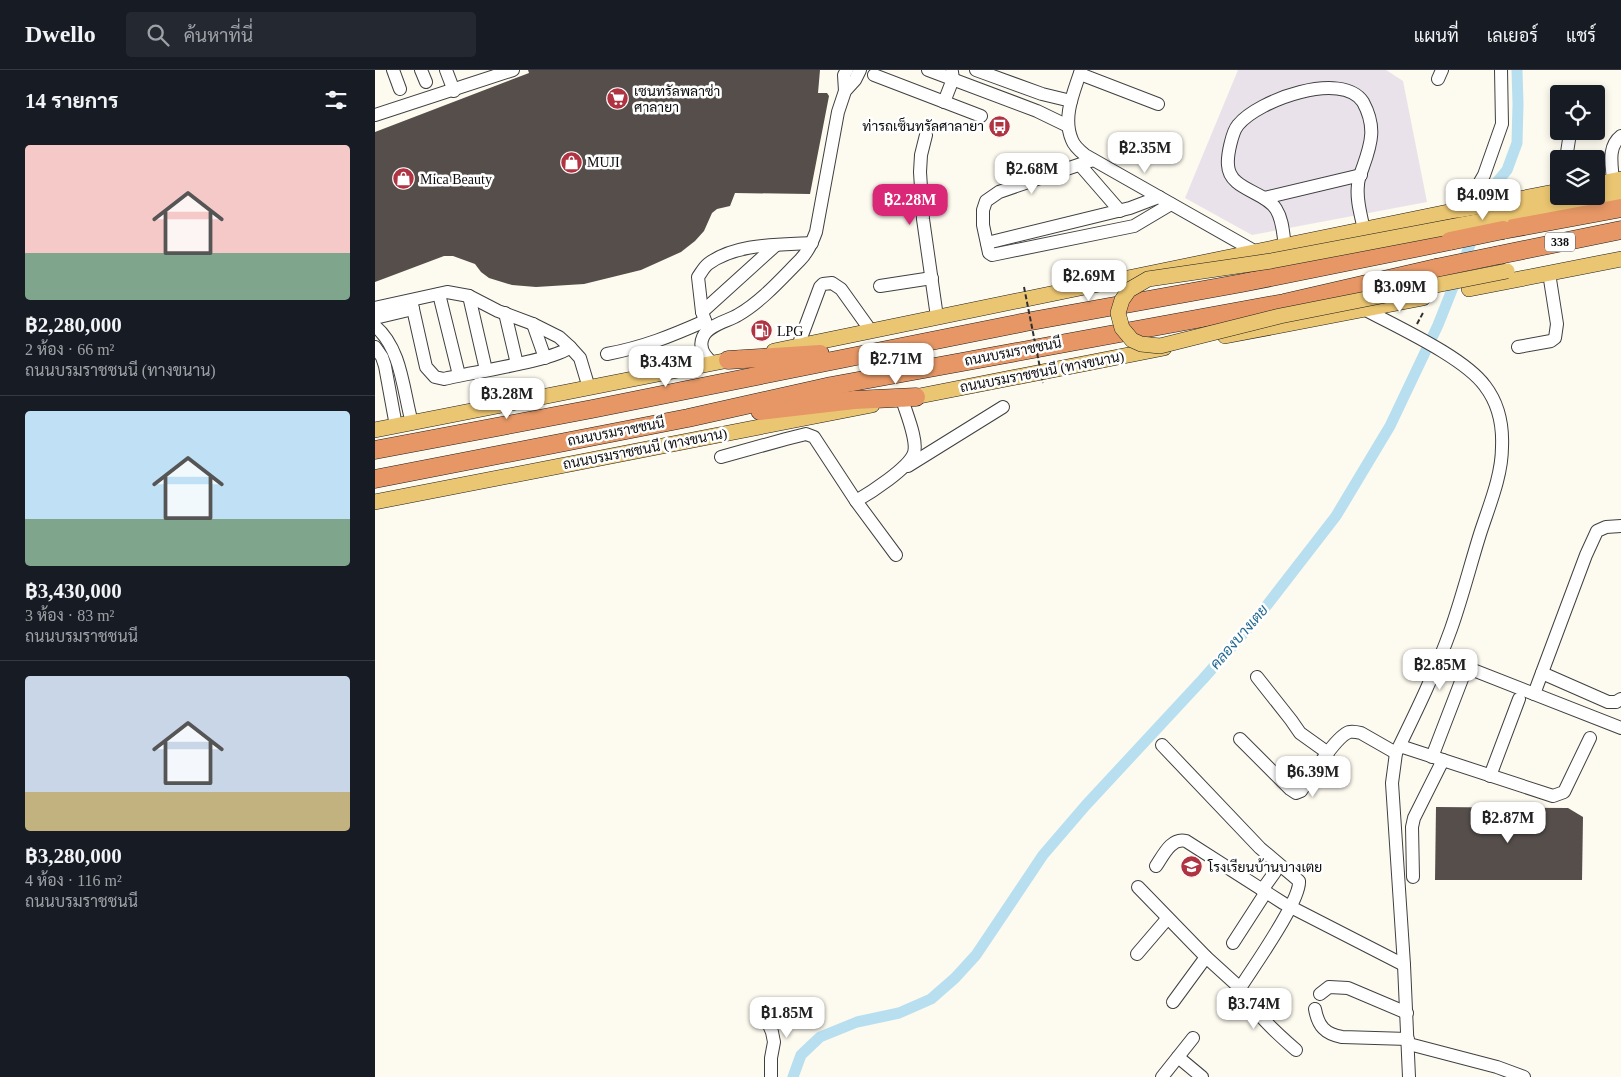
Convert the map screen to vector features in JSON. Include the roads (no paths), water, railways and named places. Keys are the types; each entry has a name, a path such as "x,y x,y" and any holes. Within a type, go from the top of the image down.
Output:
{"highway":[{"name":"ถนนบรมราชชนนี","path":"375,450 592,410 1026,322 1242,283 1450,241 1503,216 1621,208"},
{"name":"ถนนบรมราชชนนี","path":"375,479 688,418 831,386 1283,303 1436,268 1621,230"},
{"path":"721,362 883,351"},
{"path":"688,418 797,408 854,400 909,398"}],"main road":[{"path":"1605,184 1618,184"},
{"path":"1618,184 1503,216 1271,261 1148,279 1129,290 1122,300 1118,314 1123,328 1132,340 1141,344 1160,346 1280,316 1621,249"},
{"name":"338","path":"375,430 721,362 1458,210 1503,216 1550,196"},
{"name":"ถนนบรมราชชนนี (ทางขนาน)","path":"375,502 1621,259"}],"street":[{"path":"393,70 400,89"},
{"path":"446,70 454,90"},
{"path":"375,115 513,70"},
{"path":"607,354 634,349 670,337 705,321 740,314 752,305 807,252 816,232 835,121 845,91 844,75 847,70"},
{"path":"845,91 855,80 860,70"},
{"path":"928,70 953,75 1068,126"},
{"path":"976,70 1041,94 1071,101"},
{"path":"1472,196 1484,175 1502,124 1501,70"},
{"path":"1158,104 1081,72 1069,109 1068,126 1072,142 1085,156 1256,252"},
{"path":"874,75 981,116"},
{"path":"944,102 953,75"},
{"path":"1285,246 1280,218 1276,208 1264,198 1234,180 1228,166 1232,140 1237,126 1257,110 1292,92 1335,85 1352,91 1361,100 1371,120 1372,137 1358,183 1357,196 1363,230"},
{"path":"1037,111 1041,94"},
{"path":"926,135 919,172 923,219 937,318"},
{"path":"1618,184 1611,152 1614,142 1621,136"},
{"path":"1093,160 991,196 986,201 982,217 989,253 1062,241 1134,226 1171,204"},
{"path":"1080,165 1120,211"},
{"path":"1264,198 1361,175"},
{"path":"987,242 1120,211 1159,197"},
{"path":"1059,225 1062,241"},
{"path":"721,362 706,357 702,351 705,321 698,277 707,265 731,253 750,248 812,243"},
{"path":"705,321 775,245"},
{"path":"1518,347 1551,341 1555,338 1557,324 1549,273"},
{"path":"880,286 932,278"},
{"path":"798,346 820,287 823,284 833,283 841,289 871,331"},
{"path":"375,318 447,292 469,296 559,337 580,358 589,388"},
{"path":"439,294 459,375"},
{"path":"469,296 486,370"},
{"path":"375,308 412,305"},
{"path":"412,305 426,367 435,377 444,379 545,358 565,352 570,347"},
{"path":"1364,309 1439,350 1467,369 1485,385 1494,400 1499,415 1502,447 1498,475 1451,628 1398,750 1391,784 1407,1013 1409,1077"},
{"path":"505,313 517,364"},
{"path":"533,324 545,358"},
{"path":"375,326 383,333 393,350 412,423"},
{"path":"375,347 382,357 385,366 396,426"},
{"path":"897,473 913,454 909,398"},
{"path":"856,502 897,473 1003,407"},
{"path":"721,458 806,434 814,437 856,502 896,556"},
{"path":"1534,694 1586,555 1597,532 1606,527 1621,526"},
{"path":"1440,657 1621,728"},
{"path":"1542,673 1608,702 1617,702 1621,699"},
{"path":"1257,677 1300,733 1328,753"},
{"path":"1413,877 1412,827 1414,818 1438,759 1462,679"},
{"path":"1490,776 1519,699"},
{"path":"1240,739 1296,792 1301,790 1339,738 1355,731 1398,750 1438,759 1553,796 1564,792 1590,738"},
{"path":"1161,745 1260,848 1299,881 1299,887 1291,907 1239,988"},
{"path":"1156,866 1171,845 1182,840 1291,907 1404,965"},
{"path":"1233,943 1275,872"},
{"path":"1138,887 1167,919 1239,988 1255,1010 1296,1050"},
{"path":"1137,954 1167,919"},
{"path":"1173,1002 1207,957"},
{"path":"1320,994 1329,987 1348,988 1407,1013"},
{"path":"762,1009 772,1032 774,1042 771,1058 771,1077"},
{"path":"1315,1010 1319,1024 1324,1031 1332,1036 1408,1041 1497,1066 1524,1077"},
{"path":"1163,1077 1193,1038"},
{"path":"1178,1057 1202,1077"}],"waterway":[{"name":"คลองบางเตย","path":"1484,210 1493,187 1507,170 1517,143 1517,70"},
{"name":"คลองบางเตย","path":"793,1077 801,1055 820,1037 857,1022 899,1013 931,999 955,978 976,955 1043,855 1086,805 1257,618 1336,516 1390,426 1438,325 1475,232"}],"place":[{"name":"เซนทรัลพลาซ่า ศาลายา","path":"618,99"},
{"name":"ท่ารถเซ็นทรัลศาลายา","path":"1000,126"},
{"name":"MUJI","path":"571,162"},
{"name":"Mica Beauty","path":"404,179"},
{"name":"LPG","path":"761,331"},
{"name":"โรงเรียนบ้านบางเตย","path":"1192,867"}]}
